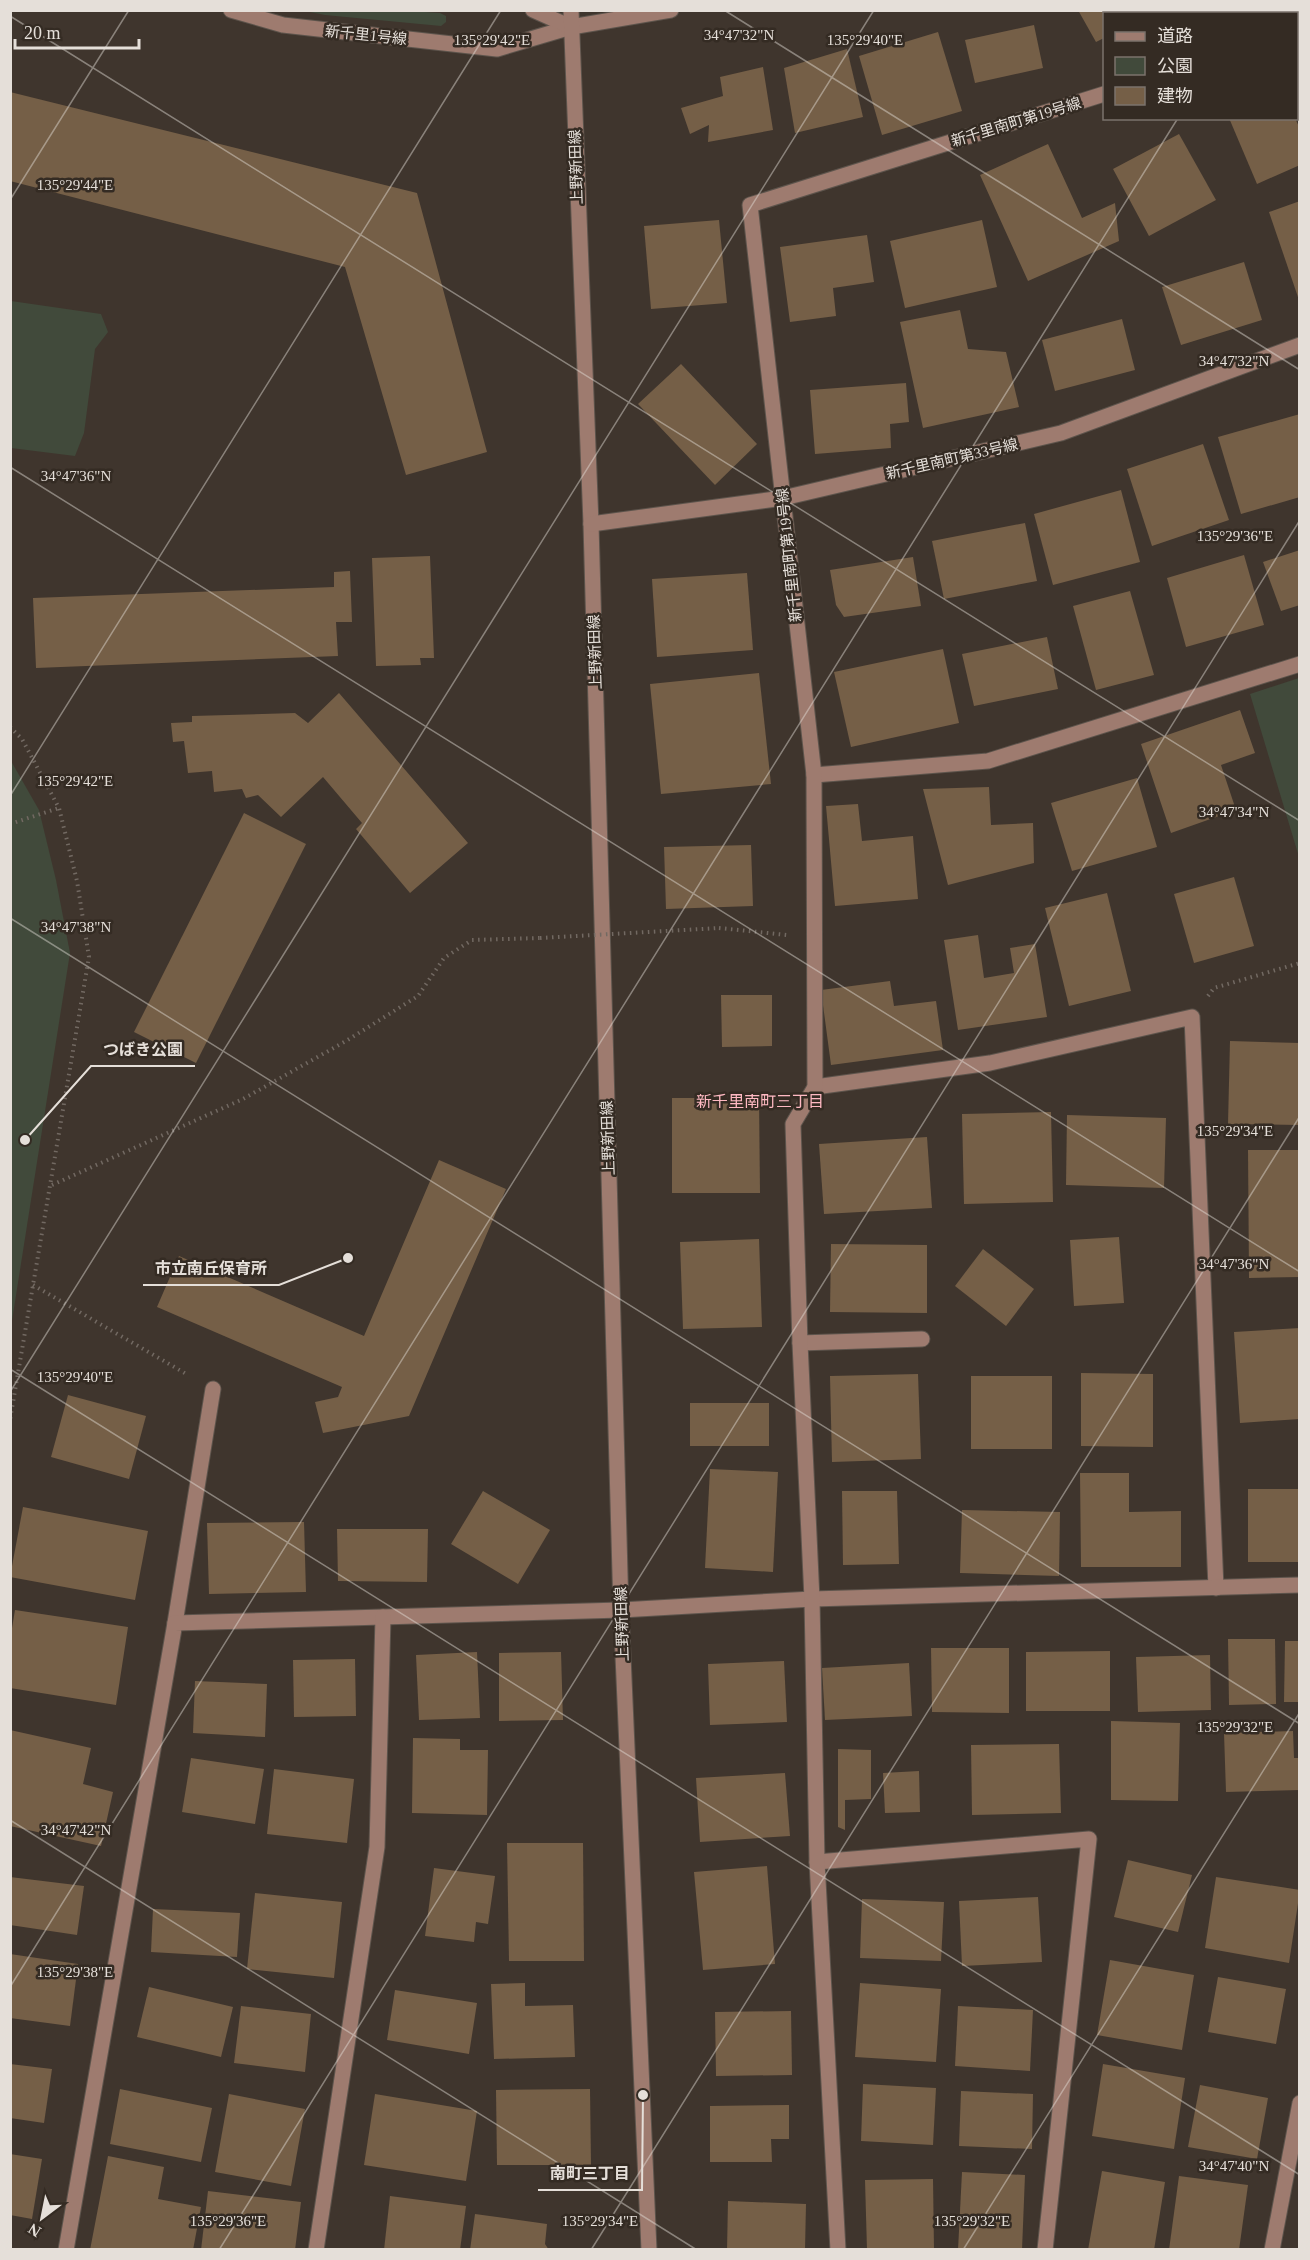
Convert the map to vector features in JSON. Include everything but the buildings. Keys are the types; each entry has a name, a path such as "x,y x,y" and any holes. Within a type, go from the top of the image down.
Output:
{"street":[{"name":"新千里1号線","path":"231,10 283,25 497,50 572,27 671,10"},
{"path":"532,10 572,27"},
{"name":"上野新田線","path":"571,10 591,524 621,1610 649,2250"},
{"name":"新千里南町第19号線","path":"815,1087 813,775 750,205 1103,94"},
{"name":"新千里南町第33号線","path":"591,524 783,498 1061,433 1299,345"},
{"path":"813,775 988,761 1299,664"},
{"path":"838,2250 817,1862 812,1599 793,1124 815,1087 990,1064 1192,1017 1216,1588"},
{"path":"800,1343 922,1338"},
{"path":"66,2250 175,1623 213,1389"},
{"path":"175,1623 621,1610 812,1599 1299,1585"},
{"path":"316,2250 377,1846 383,1617"},
{"path":"817,1862 1089,1839 1045,2250"},
{"path":"1272,2250 1299,2103"}],"path":[{"path":"10,727 22,739 59,808 77,881 89,957 10,1420"},
{"path":"10,824 59,808"},
{"path":"51,1185 243,1099 346,1041 418,996 444,958 472,940 719,928 815,939"},
{"path":"1192,1017 1214,988 1299,963"},
{"path":"33,1285 213,1389"}],"green space":[{"path":"305,11 440,13 446,16 446,22 441,26"},
{"path":"11,301 101,314 108,332 95,349 84,433 75,456 11,448"},
{"path":"1300,678 1299,857 1250,694"},
{"path":"11,761 39,810 70,953 11,1327"}],"place":[{"name":"つばき公園","path":"25,1140"},
{"name":"市立南丘保育所","path":"348,1258"},
{"name":"南町三丁目","path":"643,2095"}],"district":[{"name":"新千里南町三丁目","path":"760,1101"}]}
